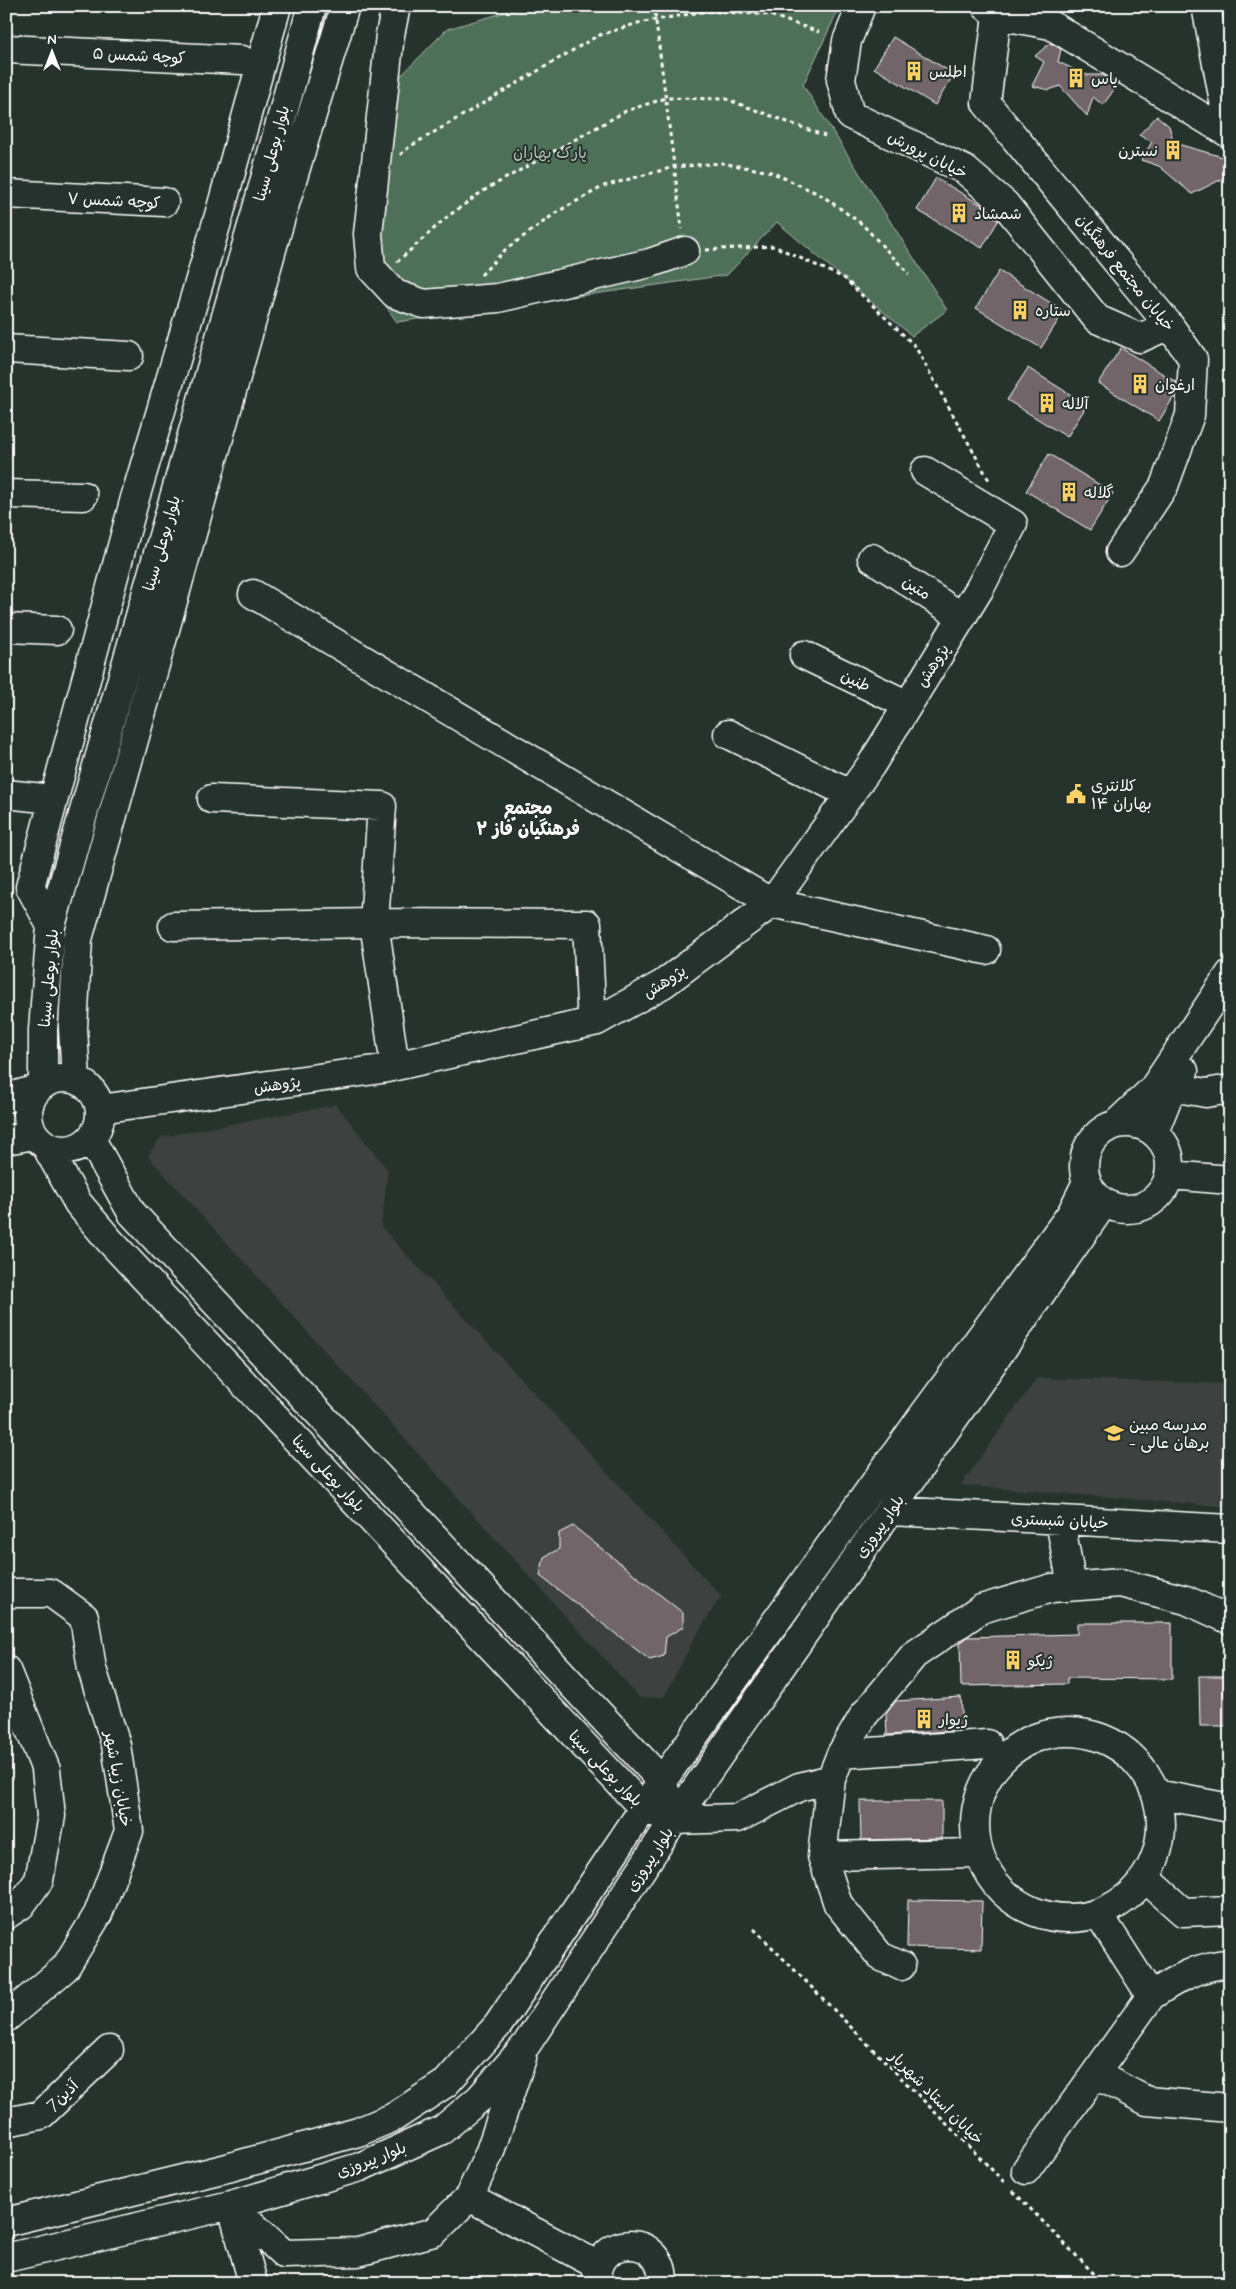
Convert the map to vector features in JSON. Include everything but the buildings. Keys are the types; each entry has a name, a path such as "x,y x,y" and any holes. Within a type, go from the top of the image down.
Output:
{"street":[{"path":"51,926 18,886 52,799 135,498 220,212 277,6"},
{"name":"بلوار بوعلی سینا","path":"76,1080 73,1028 78,939 268,214 312,6"},
{"name":"بلوار بوعلی سینا","path":"40,1087 51,926 268,214 345,6"},
{"path":"396,6 390,35 368,234 371,268 395,294 424,304 498,298 650,263 685,251"},
{"name":"خیابان پرورش","path":"861,6 846,41 841,80 850,116 966,170 1006,204 1097,319 1140,338 1169,325"},
{"path":"1206,6 1230,133"},
{"path":"992,10 1051,25 1230,133"},
{"name":"خیابان مجتمع فرهنگیان","path":"992,10 986,103 1169,325 1193,359 1190,415 1164,486 1120,552"},
{"name":"کوچه شمس ۵","path":"6,49 242,60"},
{"name":"کوچه شمس ۷","path":"6,194 164,202"},
{"path":"6,349 129,356"},
{"name":"پژوهش","path":"100,1109 395,1066 597,1021 662,984 772,903 850,794 908,705 962,617 1013,524 925,471"},
{"path":"6,494 82,496"},
{"name":"متین","path":"872,558 962,617"},
{"path":"253,594 772,903 986,950"},
{"path":"6,628 57,630"},
{"name":"طنین","path":"804,655 908,705"},
{"path":"728,734 850,794"},
{"path":"6,794 52,799"},
{"path":"212,799 382,806 374,922 395,1066"},
{"path":"173,926 374,922 587,924 591,1005"},
{"path":"1116,1124 1129,1123 1142,1126 1154,1132 1164,1144 1170,1159 1170,1175 1164,1190 1152,1202 1136,1208 1120,1209 1104,1203 1094,1194 1087,1182 1085,1161 1092,1141 1103,1130 1116,1124 1152,1089 1230,974"},
{"path":"1154,1132 1172,1087 1230,1006"},
{"path":"6,1098 40,1087 53,1080 76,1080 88,1086 96,1096 100,1109 99,1125 91,1139 78,1148 62,1151 40,1140 6,1140"},
{"path":"40,1087 30,1104 28,1120 40,1140"},
{"path":"1172,1087 1206,1093 1230,1090"},
{"name":"بلوار بوعلی سینا","path":"91,1139 132,1212 662,1781 674,1820"},
{"name":"بلوار بوعلی سینا","path":"40,1140 78,1203 109,1240 643,1808 674,1820"},
{"path":"1170,1175 1230,1180"},
{"name":"بلوار پیروزی","path":"6,2222 227,2168 358,2132 394,2117 446,2084 498,2025 643,1808 919,1421 1071,1214 1087,1182"},
{"name":"بلوار پیروزی","path":"6,2258 231,2205 360,2167 442,2130 480,2098 526,2045 674,1820 1104,1203"},
{"name":"خیابان شبستری","path":"890,1511 1230,1529"},
{"path":"1060,1521 1072,1586"},
{"path":"901,1966 880,1956 838,1904 822,1856 830,1779 841,1754 864,1715 914,1655 981,1609 1052,1588 1120,1583 1186,1600 1230,1620"},
{"name":"خیابان زیبا شهر","path":"6,1593 51,1593 84,1616 92,1669 116,1745 129,1830 98,1914 65,1968 6,2018"},
{"path":"6,1670 46,1770 51,1816 39,1880 21,1905 6,1915"},
{"path":"1054,1733 1086,1733 1116,1745 1140,1766 1156,1794 1161,1822 1158,1852 1145,1878 1124,1900 1098,1913 1069,1918 1039,1914 1013,1900 992,1880 979,1853 974,1821 981,1790 998,1763 1023,1743 1054,1733"},
{"path":"841,1754 987,1744"},
{"path":"674,1820 738,1818 799,1787 830,1779"},
{"path":"1156,1794 1230,1808"},
{"path":"822,1856 979,1853"},
{"path":"1145,1878 1183,1912 1230,1910"},
{"path":"1098,1913 1151,1996"},
{"path":"1026,2170 1151,1996 1172,1982 1200,1970 1230,1964"},
{"path":"231,2205 284,2254 358,2252 434,2232 469,2197 489,2154 526,2045"},
{"name":"آذین7","path":"6,2122 41,2115 109,2050"},
{"path":"1095,2074 1147,2101 1230,2108"},
{"path":"469,2197 599,2274 605,2257 613,2249 634,2245 653,2254 663,2272 662,2283"},
{"path":"231,2205 254,2283"}],"path":[{"path":"654,6 685,251 774,246 844,278 915,346 994,490"},
{"path":"373,178 409,147 597,36 638,23 707,11 770,15 819,32"},
{"path":"380,278 447,217 484,191 626,111 666,98 726,99 825,136"},
{"path":"480,276 505,250 557,212 604,186 674,167 722,163 771,172 821,195 862,224 909,274"},
{"name":"خیابان استاد شهریار","path":"754,1929 1103,2283"}],"shaded area":[{"path":"336,1105 388,1170 381,1227 721,1596 695,1637 664,1697 640,1698 148,1156 161,1137"},
{"name":"مدرسه مبین - برهان عالی","path":"1037,1378 1230,1384 1229,1507 961,1485"}],"green space":[{"name":"پارک بهاران","path":"527,6 840,6 803,85 947,310 912,336 777,222 727,275 397,322 357,265 365,144 394,83 447,29"}],"place":[{"name":"اطلس","path":"914,71"},
{"name":"یاس","path":"1076,78"},
{"name":"نسترن","path":"1173,150"},
{"name":"شمشاد","path":"959,213"},
{"name":"ستاره","path":"1020,310"},
{"name":"ارغوان","path":"1140,384"},
{"name":"آلاله","path":"1047,403"},
{"name":"گلاله","path":"1069,492"},
{"name":"کلانتری ۱۴ بهاران","path":"1076,794"},
{"name":"مدرسه مبین - برهان عالی","path":"1114,1433"},
{"name":"ژیکو","path":"1013,1660"},
{"name":"ژیوار","path":"924,1719"}],"district":[{"name":"مجتمع فرهنگیان فاز ۲","path":"528,818"}]}
